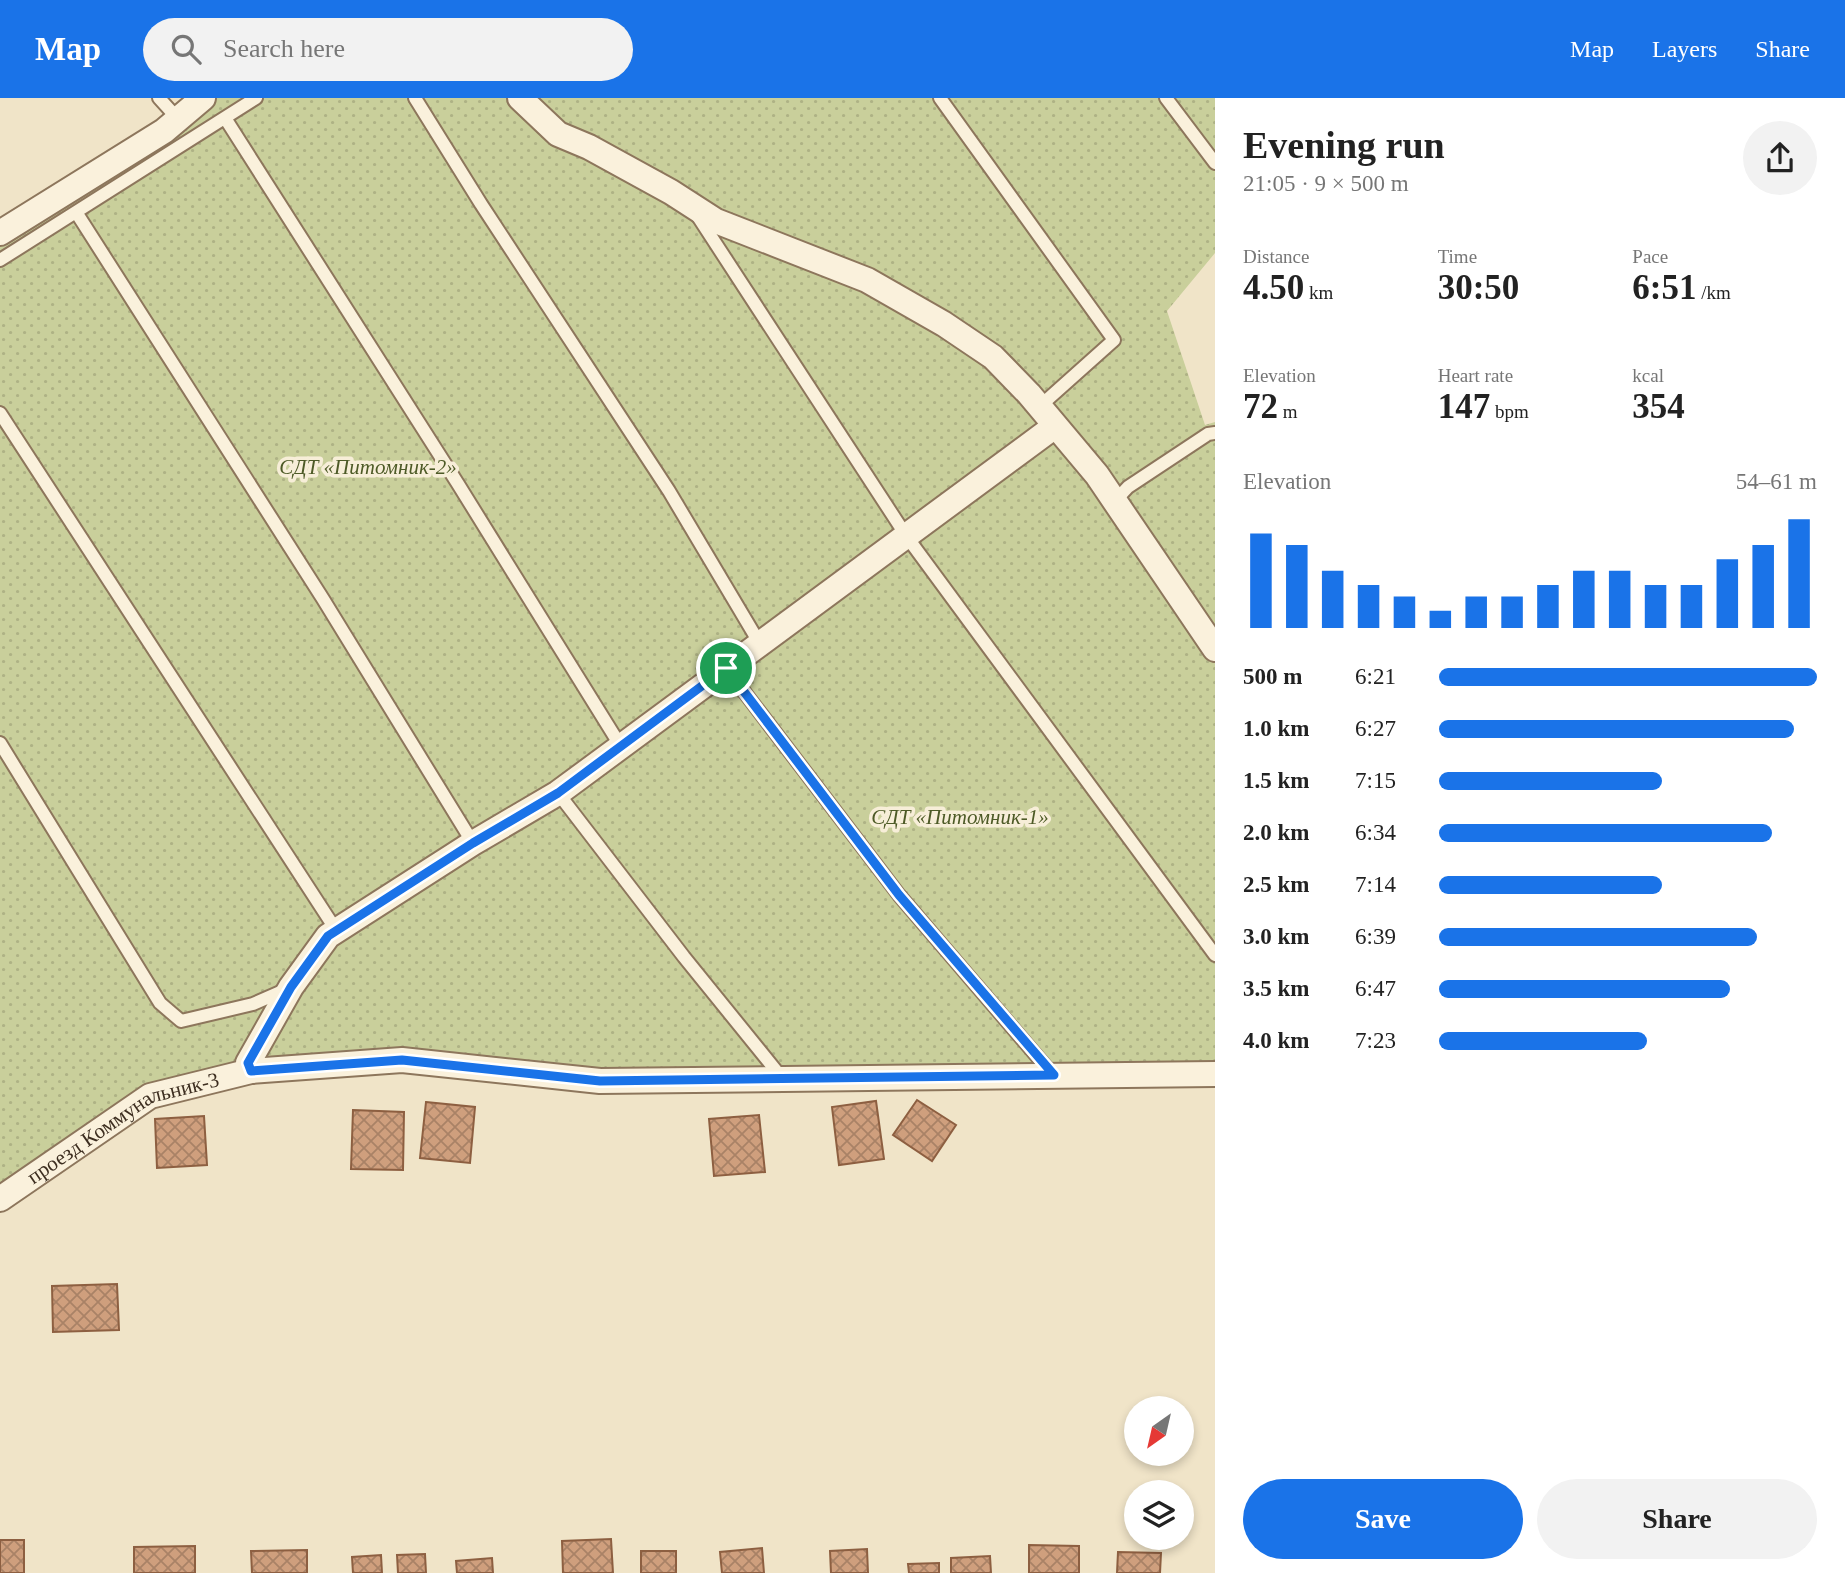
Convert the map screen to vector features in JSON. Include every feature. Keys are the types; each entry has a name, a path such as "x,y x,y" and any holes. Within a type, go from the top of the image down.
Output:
{"street":[{"path":"0,233 164,131 203,98"},
{"path":"520,98 558,134 589,147 716,221 867,280 944,324 993,357 1097,475 1211,635"},
{"path":"251,1071 248,1063 291,987 328,936 473,843 558,793 620,745 908,537 1047,417"},
{"name":"проезд Коммунальник-3","path":"0,1199 150,1096 251,1071 402,1060 600,1081 1215,1074"}],"lane":[{"path":"159,98 178,119"},
{"path":"0,260 256,98"},
{"path":"415,98 481,204 669,491 760,644"},
{"path":"940,98 1114,340 1047,417"},
{"path":"1166,98 1215,163"},
{"path":"225,118 620,745"},
{"path":"690,205 908,537 1215,954"},
{"path":"76,212 323,599 473,843"},
{"path":"0,414 337,930"},
{"path":"1115,501 1128,487 1208,434 1215,433"},
{"path":"726,668 899,895 1054,1075"},
{"path":"0,743 160,1003 181,1021 253,1004 291,987"},
{"path":"558,793 684,957 782,1078"}],"green space":[{"name":"СДТ «Питомник-2»","path":"209,98 1215,98 1215,253 1167,311 1205,425 1215,422 1215,1071 595,1075 402,1055 254,1067 253,1061 293,991 329,939 477,845 564,795 1048,438 1038,427 552,791 323,934 244,1061 237,1068 209,1073 148,1091 0,1192 0,237 167,133"}],"building":[{"path":"917,1100 956,1125 932,1161 893,1135"},
{"path":"876,1101 884,1159 839,1165 832,1107"},
{"path":"426,1102 475,1107 470,1163 420,1158"},
{"path":"353,1110 404,1112 403,1170 351,1169"},
{"path":"759,1115 765,1172 714,1176 709,1119"},
{"path":"204,1116 207,1165 157,1168 155,1119"},
{"path":"117,1284 119,1330 53,1332 52,1286"},
{"path":"611,1539 613,1573 563,1573 562,1541"},
{"path":"0,1540 24,1540 24,1573 0,1573"},
{"path":"1029,1545 1079,1546 1079,1573 1029,1573"},
{"path":"195,1546 195,1573 134,1573 134,1547"},
{"path":"762,1548 764,1573 722,1573 720,1552"},
{"path":"867,1549 868,1573 831,1573 830,1551"},
{"path":"307,1550 307,1573 252,1573 251,1551"},
{"path":"641,1551 676,1551 676,1573 641,1573"},
{"path":"1118,1552 1161,1553 1160,1573 1117,1573"},
{"path":"425,1554 426,1573 398,1573 397,1555"},
{"path":"381,1555 382,1573 353,1573 352,1557"},
{"path":"990,1556 991,1573 951,1573 951,1558"},
{"path":"492,1558 493,1573 457,1573 456,1561"},
{"path":"939,1563 939,1573 909,1573 908,1564"}],"route":[{"path":"726,668 899,895 1054,1075 600,1081 402,1060 251,1071 248,1063 291,987 328,936 473,843 558,793 726,668"}],"park label":[{"name":"СДТ «Питомник-1»","path":"960,817"}]}
